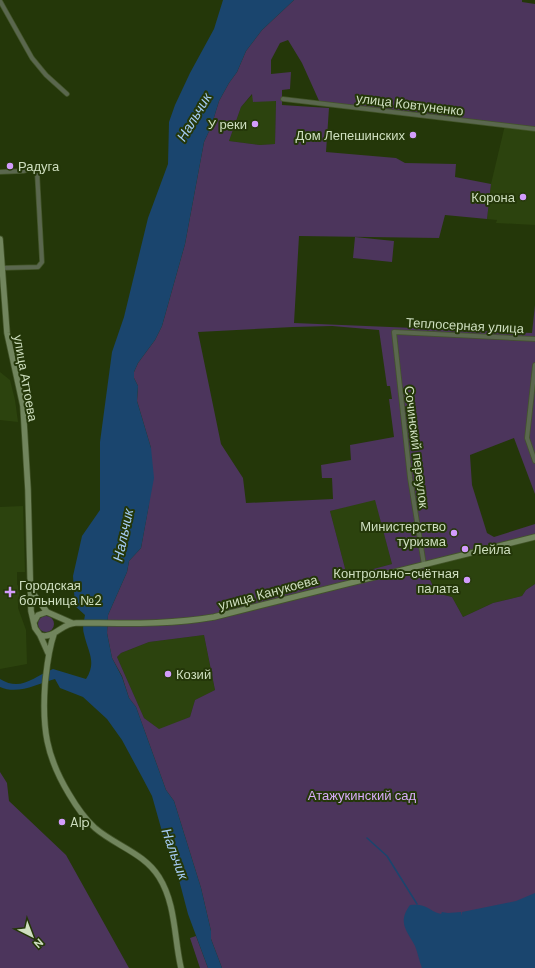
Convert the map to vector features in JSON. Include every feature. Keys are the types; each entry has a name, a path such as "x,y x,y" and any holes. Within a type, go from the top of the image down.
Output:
{"street":[{"path":"0,1 32,58 46,75 67,94"},
{"name":"улица Ковтуненко","path":"283,99 535,129"},
{"path":"0,172 23,171 33,168 37,171 42,262 38,267 2,268"},
{"name":"улица Аттоева","path":"0,239 2,311 23,406 32,592 31,611 34,624"},
{"name":"Теплосерная улица","path":"394,332 535,339"},
{"name":"Сочинский переулок","path":"394,332 409,471 424,565"},
{"path":"535,365 527,438 535,461"},
{"name":"улица Канукоева","path":"72,623 168,623 214,617 535,537"},
{"path":"32,592 58,624 48,653 44,708 45,733 50,756 56,772 73,800 95,828 142,859 160,878 173,914 181,968"},
{"path":"48,653 34,624 38,615 50,613 72,623"},
{"path":"40,634 47,636 72,623"}],"shaded area":[{"name":"У реки","path":"253,94 253,102 276,100 275,144 260,145 229,141 241,107"},
{"path":"505,125 535,129 535,225 496,223 497,220 487,219 491,184"},
{"path":"0,372 10,380 18,422 0,420"},
{"path":"375,499 392,564 347,576 330,511"},
{"name":"Городская больница №2","path":"23,506 25,572 17,572 17,585 20,586 18,608 26,630 27,664 0,669 0,507"},
{"path":"535,537 535,584 526,590 522,596 493,603 463,617 452,597 436,593 424,565"},
{"name":"Козий","path":"204,635 215,690 195,700 190,717 160,730 144,718 117,657 121,653 149,642"}],"green space":[{"name":"Атажукинский сад","path":"294,0 522,0 522,2 535,4 535,129 320,103 302,63 288,40 280,43 271,60 271,74 291,72 290,89 282,90 282,105 329,108 326,152 396,158 405,163 456,164 455,177 491,184 487,219 445,215 439,238 299,236 294,323 532,333 535,305 535,494 514,438 470,455 472,485 487,533 494,537 535,524 535,537 424,566 436,593 452,597 463,617 493,603 522,596 526,590 535,584 535,968 222,968 211,939 211,931 201,888 174,801 166,790 136,707 129,698 122,676 112,658 107,633 108,615 127,572 129,561 141,548 149,504 151,448 137,401 138,386 134,378 134,372 138,363 155,340 162,326 185,244 204,142 211,127 219,101 237,72 246,51 262,30","holes":["252,94 253,102 276,101 275,144 260,145 229,141 241,107","332,326 379,330 387,386 390,386 392,399 389,399 394,437 350,445 351,460 321,465 322,478 332,478 333,499 246,503 243,478 221,444 198,332","375,500 392,564 347,576 330,511","204,635 215,690 195,700 190,717 159,729 144,718 117,657 121,653 149,642"]},
{"path":"355,237 394,241 392,262 353,258"},
{"path":"46,616 52,618 54,624 52,630 46,632 40,630 38,624 40,618"},
{"path":"0,772 7,783 9,801 66,855 129,968 0,968"},
{"path":"196,936 208,968 200,968 190,938"}],"water":[{"name":"Нальчик","path":"223,0 294,0 262,30 246,51 237,72 219,101 211,127 204,142 185,244 162,326 155,340 138,363 134,372 134,378 138,386 137,401 151,448 154,478 141,548 129,561 127,572 108,615 107,633 112,658 122,677 129,698 136,707 166,790 174,801 201,888 211,931 211,939 222,968 208,968 188,914 173,857 163,835 152,796 122,740 107,719 83,697 60,688 55,679 28,688 14,690 0,687 0,679 7,683 21,684 53,669 86,679 91,667 91,657 83,629 85,615 75,606 73,576 82,536 100,510 100,442 112,352 124,317 148,218 168,164 169,122 190,73 214,29"},
{"path":"535,893 535,968 422,968 415,946 406,931 404,922 406,911 410,905 424,906 441,914 442,912 461,912 462,916 462,912 516,901"}],"waterway":[{"path":"367,838 387,856 417,904"}],"place":[{"name":"У реки","path":"255,124"},
{"name":"Дом Лепешинских","path":"413,135"},
{"name":"Радуга","path":"10,166"},
{"name":"Корона","path":"523,197"},
{"name":"Министерство туризма","path":"454,533"},
{"name":"Лейла","path":"465,549"},
{"name":"Контрольно-счётная палата","path":"467,580"},
{"name":"Городская больница №2","path":"10,592"},
{"name":"Козий","path":"168,674"},
{"name":"Alp","path":"62,822"}]}
